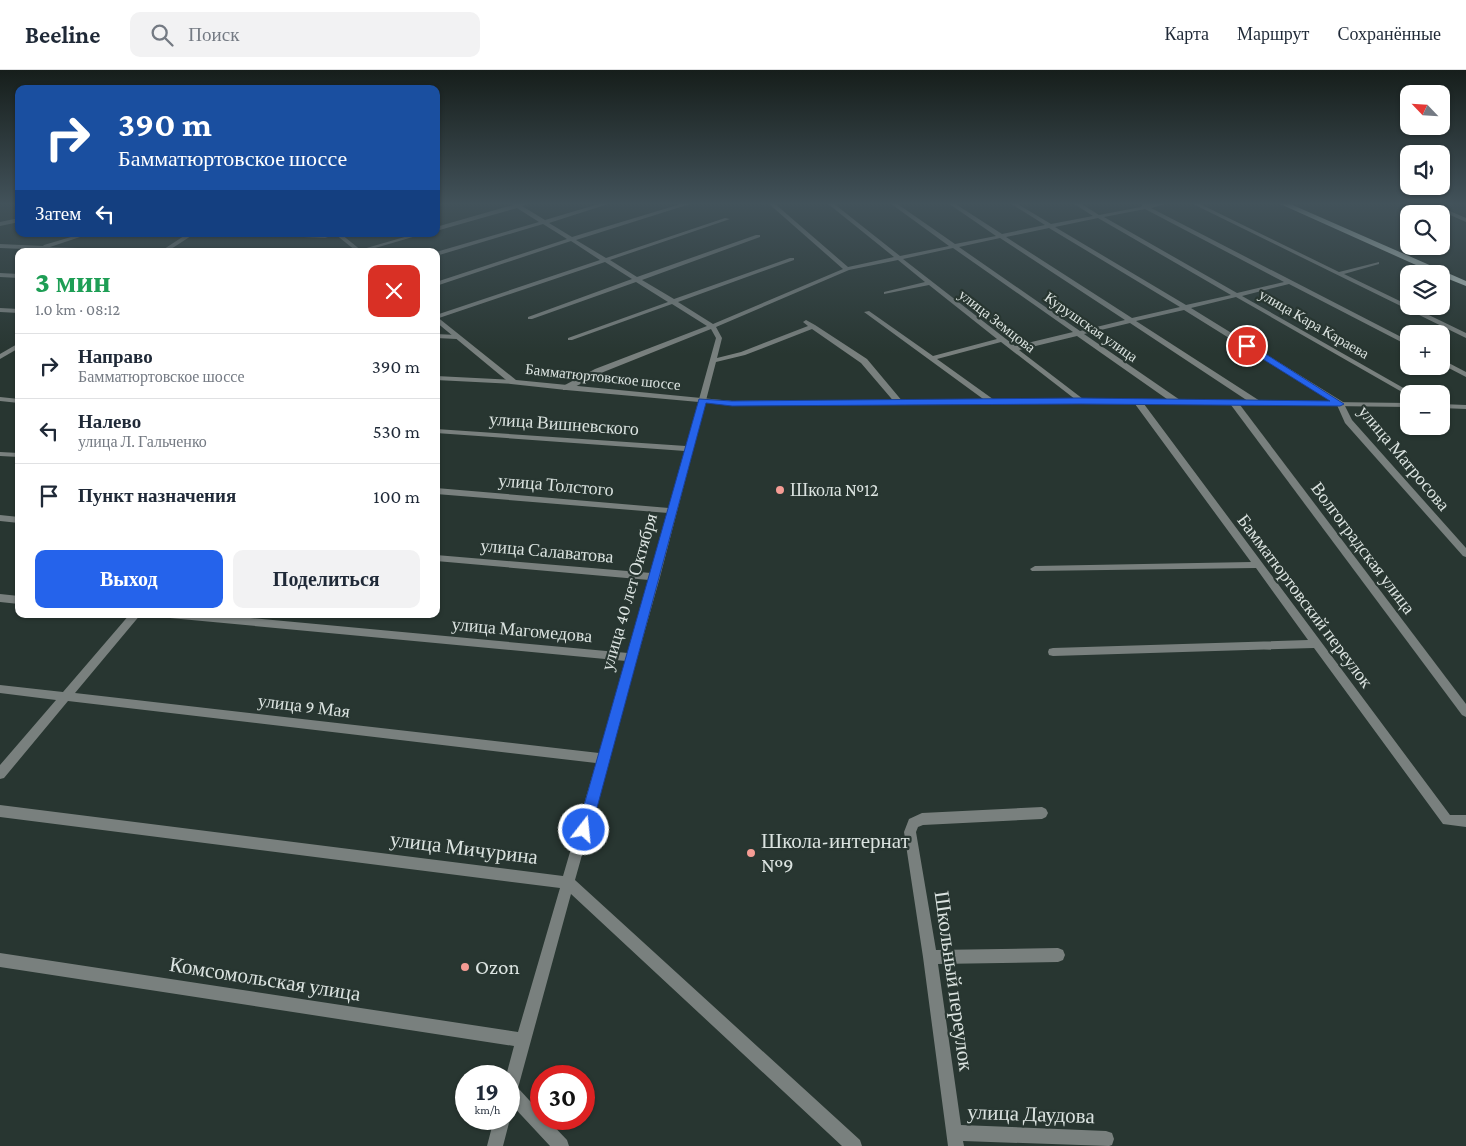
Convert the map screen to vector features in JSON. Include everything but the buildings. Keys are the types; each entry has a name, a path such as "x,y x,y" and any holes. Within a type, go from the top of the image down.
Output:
{"main road":[{"path":"1396,253 1466,284"}],"street":[{"path":"440,283 529,253"},
{"path":"595,253 712,326"},
{"path":"440,317 623,253"},
{"path":"530,318 711,253"},
{"path":"829,253 847,269"},
{"name":"улица Земцова","path":"891,253 1080,401"},
{"path":"566,388 598,371 712,326 847,269 920,253"},
{"name":"Курушская улица","path":"964,253 1177,402"},
{"path":"1026,253 1257,403"},
{"path":"1094,253 1340,404"},
{"name":"улица Кара Караева","path":"1164,253 1400,388"},
{"path":"1235,253 1400,339"},
{"path":"1296,253 1466,336"},
{"path":"570,339 792,259"},
{"path":"1338,274 1377,264"},
{"path":"0,275 15,276"},
{"path":"1013,349 1291,282"},
{"path":"886,293 929,283"},
{"path":"0,310 15,311"},
{"path":"867,312 993,402"},
{"path":"440,322 514,382"},
{"path":"806,322 864,361 900,402"},
{"name":"улица 40 лет Октября","path":"516,1065 690,449 719,338 712,326"},
{"path":"713,361 743,354 813,326"},
{"path":"440,336 457,337"},
{"path":"932,358 1001,340"},
{"path":"0,357 15,348"},
{"path":"0,350 15,351"},
{"path":"1450,367 1466,375"},
{"name":"Бамматюртовское шоссе","path":"440,378 514,382 732,403 1080,401 1400,405"},
{"path":"0,399 15,400"},
{"name":"Бамматюртовский переулок","path":"1138,402 1447,820 1466,821"},
{"name":"Волгоградская улица","path":"1234,403 1466,712"},
{"name":"улица Матросова","path":"1340,404 1348,421 1466,554"},
{"path":"1450,406 1466,407"},
{"name":"улица Вишневского","path":"440,431 690,449"},
{"path":"0,454 15,455"},
{"name":"улица Толстого","path":"440,491 673,510"},
{"path":"0,518 15,520"},
{"name":"улица Салаватова","path":"440,558 655,577"},
{"path":"1035,569 1258,565"},
{"path":"0,598 15,600"},
{"path":"0,774 133,618"},
{"name":"улица Магомедова","path":"213,618 632,657"},
{"path":"1053,652 1317,644"},
{"name":"улица 9 Мая","path":"0,689 604,759"},
{"name":"улица Мичурина","path":"0,811 568,883"},
{"name":"Школьный переулок","path":"955,1139 930,957 910,832 913,823 922,819 1042,813"},
{"path":"568,883 854,1146"},
{"path":"930,957 1058,955"},
{"name":"Комсомольская улица","path":"0,960 523,1040"},
{"path":"520,1104 561,1146"},
{"path":"495,1146 499,1130"},
{"name":"улица Даудова","path":"955,1139 1106,1139"}],"place":[{"name":"Школа №12","path":"780,490"},
{"name":"Школа-интернат №9","path":"751,853"},
{"name":"Ozon","path":"465,967"}],"route":[{"path":"584,830 655,577 702,400 732,403 1080,401 1340,404 1247,346"}]}
